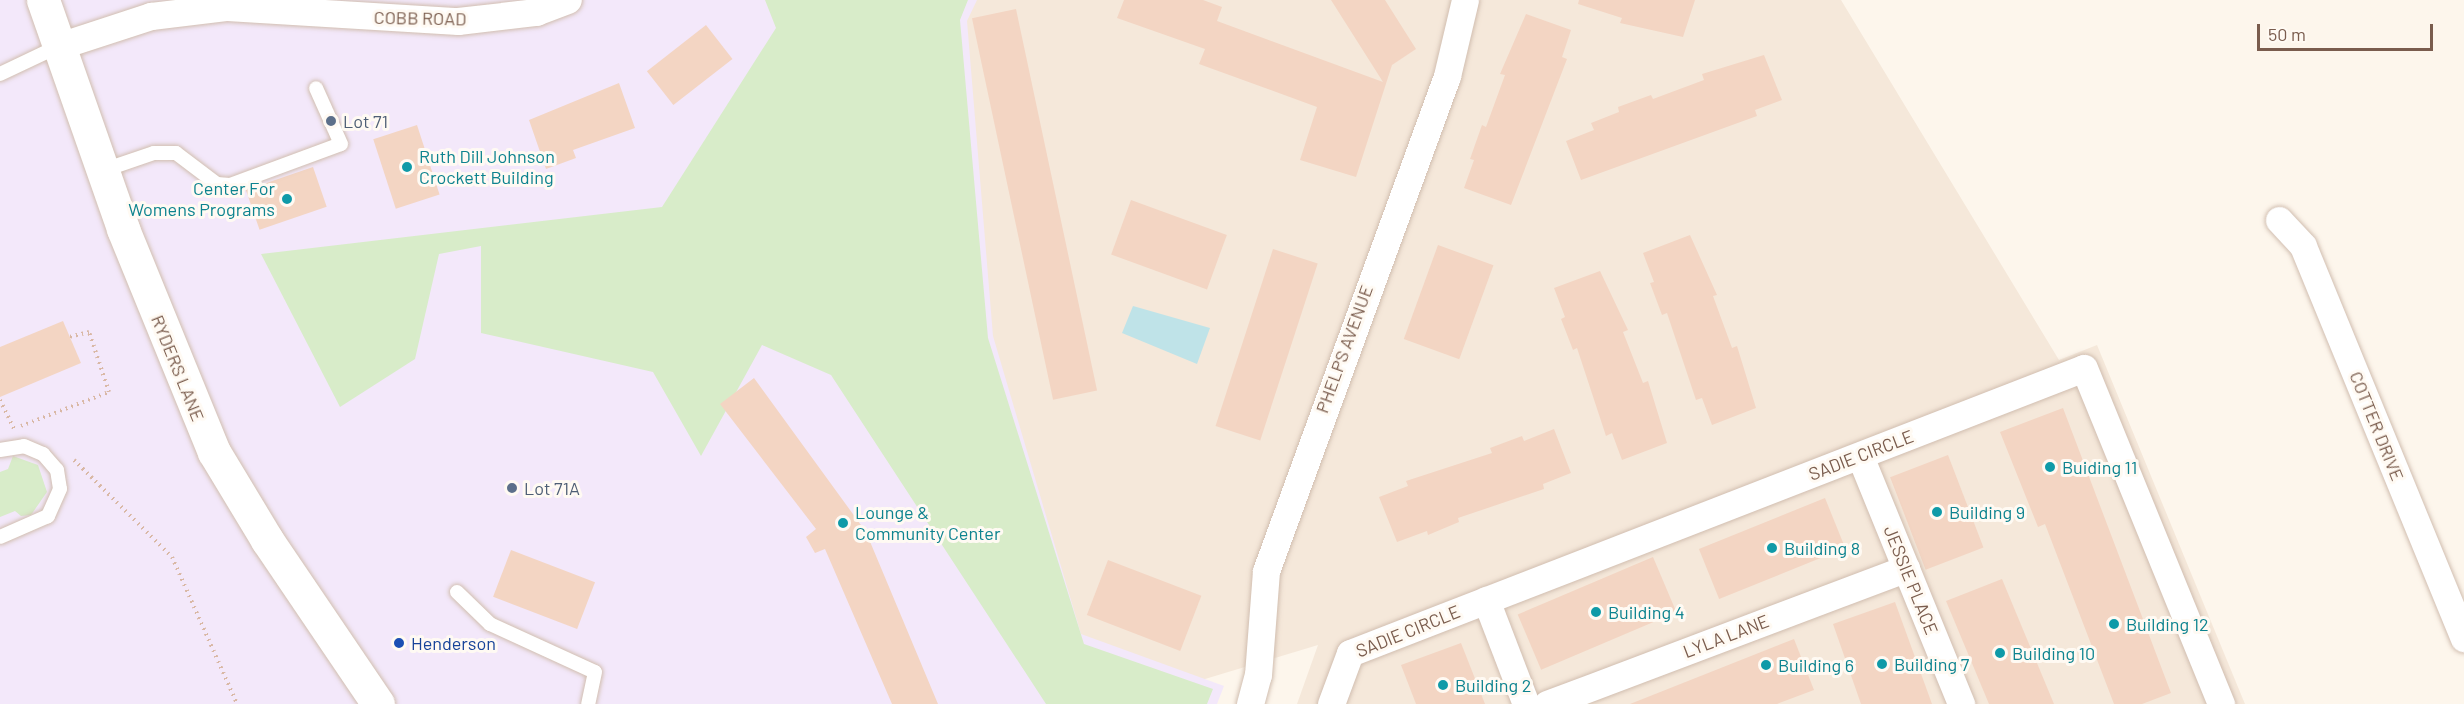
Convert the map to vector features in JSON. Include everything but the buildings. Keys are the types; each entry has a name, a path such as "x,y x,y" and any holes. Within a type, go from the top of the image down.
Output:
{"main road":[{"name":"RYDERS LANE","path":"43,0 145,288 214,452 267,540 378,704"}],"street":[{"name":"COBB ROAD","path":"59,46 151,16 228,7 458,21 536,12 568,0"},
{"name":"PHELPS AVENUE","path":"1250,704 1258,675 1266,571 1447,76 1465,0"},
{"name":"COTTER DRIVE","path":"2279,220 2303,246 2464,639"},
{"name":"SADIE CIRCLE","path":"1330,704 1350,653 2084,368 2222,704"},
{"name":"JESSIE PLACE","path":"1860,456 1961,704"},
{"name":"LYLA LANE","path":"1547,704 1906,568"},
{"path":"1486,600 1526,704"}],"lane":[{"path":"0,74 59,46"},
{"path":"104,170 154,153 176,153 217,184 230,185 341,144 316,88"},
{"path":"0,450 24,446 44,454 57,470 60,489 48,516 0,537"},
{"path":"457,592 490,624 595,672 588,704"}],"path":[{"path":"0,400 13,429 109,392 89,332 69,337"},
{"path":"73,460 172,557 237,704"}],"shaded area":[{"path":"0,0 977,0 967,21 993,336 1081,634 1224,686 1217,704 0,704"},
{"path":"961,0 1841,0 2059,360 2097,345 2245,704 1297,704 1318,645 1172,689 1064,640 955,332"}],"green space":[{"path":"765,0 968,0 960,20 988,338 1084,644 1213,689 1207,704 1046,704 831,375 762,345 701,456 653,372 481,333 481,246 439,254 415,359 340,407 261,254 662,207 776,28"},
{"path":"13,456 38,465 47,492 31,515 21,516 15,511 0,517 0,472 8,469"}],"water":[{"path":"1133,306 1210,328 1197,364 1122,333"}],"place":[{"name":"Lot 71","path":"331,121"},
{"name":"Ruth Dill Johnson Crockett Building","path":"407,167"},
{"name":"Center For Womens Programs","path":"287,199"},
{"name":"Buiding 11","path":"2050,467"},
{"name":"Lot 71A","path":"512,488"},
{"name":"Building 9","path":"1937,512"},
{"name":"Lounge & Community Center","path":"843,523"},
{"name":"Building 8","path":"1772,548"},
{"name":"Building 4","path":"1596,612"},
{"name":"Building 12","path":"2114,624"},
{"name":"Henderson","path":"399,643"},
{"name":"Building 10","path":"2000,653"},
{"name":"Building 7","path":"1882,664"},
{"name":"Building 6","path":"1766,665"},
{"name":"Building 2","path":"1443,685"}]}
